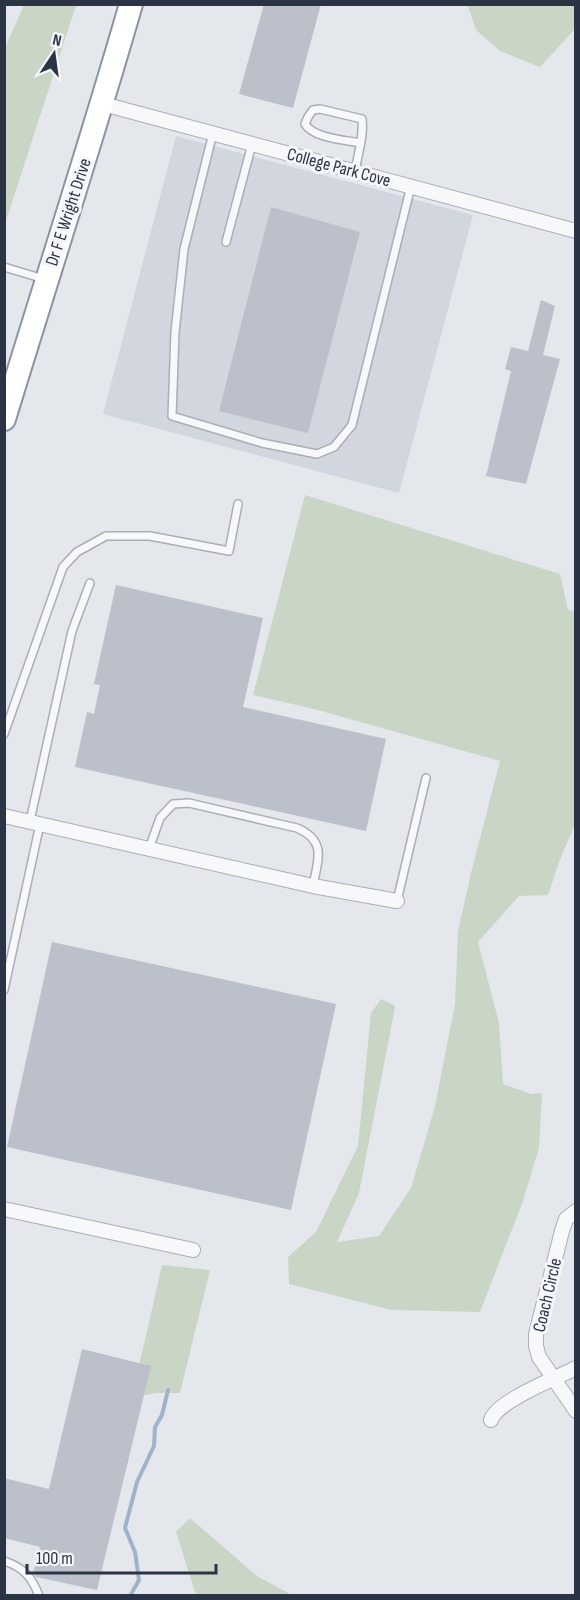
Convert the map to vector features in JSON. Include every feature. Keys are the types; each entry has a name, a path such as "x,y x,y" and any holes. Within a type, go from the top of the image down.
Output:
{"highway":[{"name":"Dr F E Wright Drive","path":"4,419 103,104 131,4"}],"street":[{"name":"College Park Cove","path":"103,104 576,231"},
{"path":"4,816 313,886 397,902"},
{"path":"4,1209 193,1250"},
{"name":"Coach Circle","path":"576,1211 566,1219 562,1231 536,1334 539,1357 576,1411"},
{"path":"491,1420 493,1414 503,1404 576,1368"}],"lane":[{"path":"355,171 360,143 362,119 320,109 313,110 305,124 308,129 321,134 360,143"},
{"path":"213,133 184,249 175,332 172,416 262,443 317,454 334,447 352,425 411,186"},
{"path":"226,242 252,144"},
{"path":"4,267 46,280"},
{"path":"4,734 63,567 77,552 106,536 150,536 229,551 238,504"},
{"path":"4,990 72,631 90,583"},
{"path":"397,902 426,778"},
{"path":"148,849 160,818 173,804 189,803 265,820 310,833 316,842 319,855 313,886"},
{"path":"4,1561 21,1568 30,1576 39,1596"}],"shaded area":[{"path":"176,136 473,215 399,493 103,414"}],"green space":[{"path":"24,5 76,5 5,224 5,48"},
{"path":"465,5 575,5 575,29 540,67 500,51 476,30 468,6"},
{"path":"305,495 560,574 568,610 575,611 575,824 548,895 519,896 478,942 499,1023 503,1084 531,1094 542,1093 539,1148 523,1201 480,1312 392,1310 289,1284 288,1257 316,1232 358,1146 371,1013 381,999 395,1006 393,1018 359,1193 337,1242 379,1236 411,1188 435,1106 455,1004 458,931 500,761 314,709 253,695"},
{"path":"162,1265 210,1270 180,1393 157,1393 132,1397"},
{"path":"190,1518 257,1576 292,1595 196,1595 176,1532"}],"building":[{"path":"264,4 321,4 293,108 239,94"},
{"path":"271,207 360,232 308,433 219,411"},
{"path":"541,300 555,306 543,355 560,359 526,484 486,476 511,371 505,369 511,347 528,351"},
{"path":"116,585 263,618 243,707 386,739 366,831 75,767 87,712 94,714 100,685 94,684"},
{"path":"52,942 336,1004 291,1210 7,1147"},
{"path":"82,1349 151,1366 97,1590 36,1577 33,1573 40,1547 4,1538 4,1478 49,1489"}],"waterway":[{"path":"130,1596 139,1580 135,1552 125,1528 137,1482 154,1446 155,1427 162,1415 168,1390"}]}
